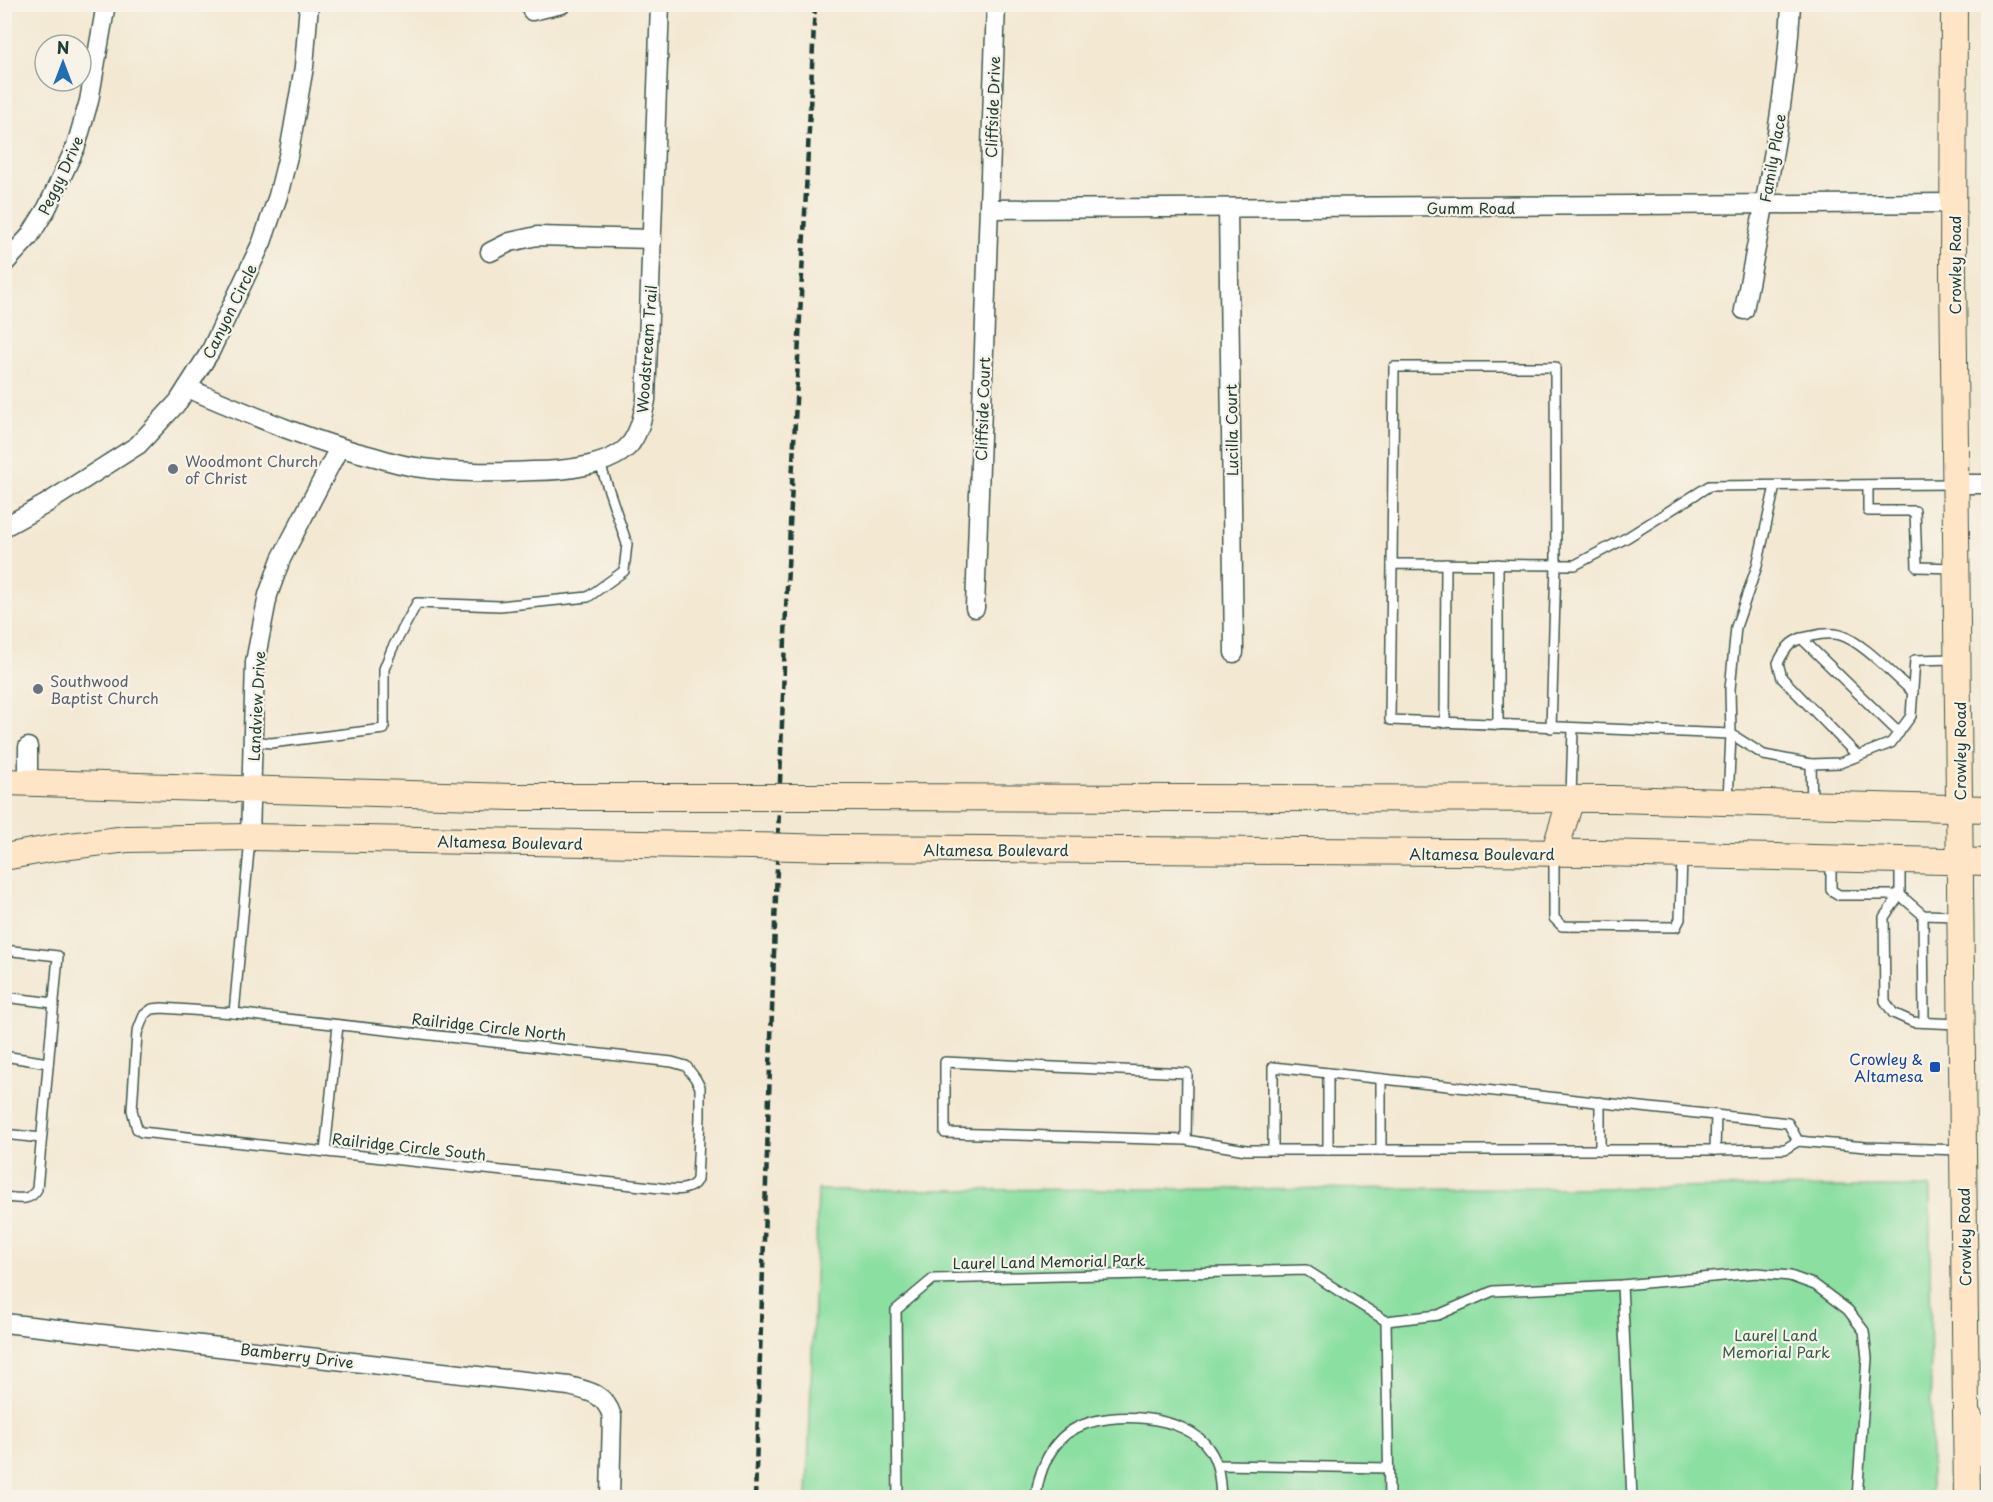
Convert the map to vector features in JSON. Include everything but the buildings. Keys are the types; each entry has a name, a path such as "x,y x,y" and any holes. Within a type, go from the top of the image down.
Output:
{"main road":[{"name":"Crowley Road","path":"1954,4 1953,203 1967,1497"},
{"path":"16,782 512,797 1571,800 1989,809"},
{"path":"1554,853 1571,800"},
{"name":"Altamesa Boulevard","path":"4,857 127,839 250,837 833,848 1554,853 1989,862"},
{"path":"1966,1408 1989,1455"}],"street":[{"name":"Peggy Drive","path":"4,264 29,237 47,208 76,146 89,101 106,4"},
{"name":"Canyon Circle","path":"4,527 138,445 178,402 210,352 262,242 278,196 289,152 304,67 309,4"},
{"path":"532,11 562,4"},
{"name":"Woodstream Trail","path":"187,388 339,448 412,467 473,474 565,470 620,453 631,443 642,419 645,400 660,4"},
{"name":"Cliffside Drive","path":"989,209 996,4"},
{"name":"Family Place","path":"1744,310 1789,57 1791,4"},
{"name":"Gumm Road","path":"989,209 1953,203"},
{"name":"Lucilla Court","path":"1228,208 1234,653"},
{"name":"Cliffside Court","path":"975,609 989,209"},
{"path":"490,252 510,242 537,236 652,238"},
{"name":"Landview Drive","path":"250,837 255,662 268,595 281,559 339,448"},
{"path":"1956,484 1989,484"},
{"path":"16,782 28,747"},
{"name":"Bamberry Drive","path":"4,1323 590,1390 608,1403 612,1416 610,1497"}],"lane":[{"path":"1551,728 1556,565 1555,367 1394,367 1390,720 1498,725 1551,728 1573,729 1731,734 1764,755 1811,764 1840,763 1891,743 1899,733 1911,716 1914,660 1958,658"},
{"path":"253,741 271,742 384,729 384,669 417,603 500,606 588,597 624,571 627,544 599,461"},
{"path":"1392,564 1575,565 1628,537 1709,486 1956,484"},
{"path":"1868,485 1868,511 1915,511 1917,567 1958,568"},
{"path":"1728,803 1730,689 1736,627 1757,566 1775,486"},
{"path":"1445,723 1446,564"},
{"path":"1498,564 1498,725"},
{"path":"1858,756 1782,678 1778,663 1786,646 1801,638 1839,635 1857,644 1912,692"},
{"path":"1801,638 1899,733"},
{"path":"1571,800 1573,729"},
{"path":"1811,764 1812,805"},
{"path":"234,1013 250,837"},
{"path":"1554,853 1554,918 1562,926 1676,927 1680,919 1682,855"},
{"path":"1831,859 1831,890 1839,896 1900,895 1923,915 1961,916"},
{"path":"1900,860 1900,895 1884,917 1885,1000 1893,1013 1913,1022 1962,1024"},
{"path":"1923,915 1924,1022"},
{"path":"4,950 58,956 36,1192 27,1199 4,1197"},
{"path":"4,997 54,1003"},
{"name":"Railridge Circle North","path":"136,1043 144,1015 152,1009 234,1013 672,1062 686,1066 695,1078 699,1087 700,1116"},
{"path":"325,1152 338,1025"},
{"name":"Railridge Circle South","path":"136,1043 132,1110 136,1128 141,1132 686,1190 697,1180 700,1116"},
{"path":"4,1056 48,1063"},
{"path":"1186,1140 1187,1073 945,1062 945,1133 1186,1140 1246,1150 1785,1149 1798,1141 1866,1147 1963,1150"},
{"path":"1273,1150 1274,1067 1788,1123 1798,1141"},
{"path":"1328,1073 1328,1150"},
{"path":"1381,1079 1381,1150"},
{"path":"1600,1102 1600,1150"},
{"path":"1715,1150 1716,1115"},
{"path":"4,1134 41,1138"},
{"name":"Laurel Land Memorial Park","path":"898,1497 896,1310 933,1279 1306,1270 1386,1322"},
{"path":"1389,1497 1386,1322 1438,1315 1493,1291 1622,1285 1757,1273 1790,1276 1815,1285 1848,1310 1864,1331 1867,1358 1857,1497"},
{"path":"1622,1285 1632,1497"},
{"path":"1036,1497 1037,1484 1046,1460 1058,1443 1074,1428 1095,1421 1150,1418 1175,1424 1197,1437 1208,1447 1218,1465 1221,1497"},
{"path":"1218,1465 1388,1468"}],"green space":[{"name":"Laurel Land Memorial Park","path":"1930,1187 1931,1497 807,1498 818,1190"}],"railway":[{"path":"755,1498 786,609 815,4"}],"place":[{"name":"Woodmont Church of Christ","path":"173,469"},
{"name":"Southwood Baptist Church","path":"38,689"},
{"name":"Crowley & Altamesa","path":"1935,1067"}]}
